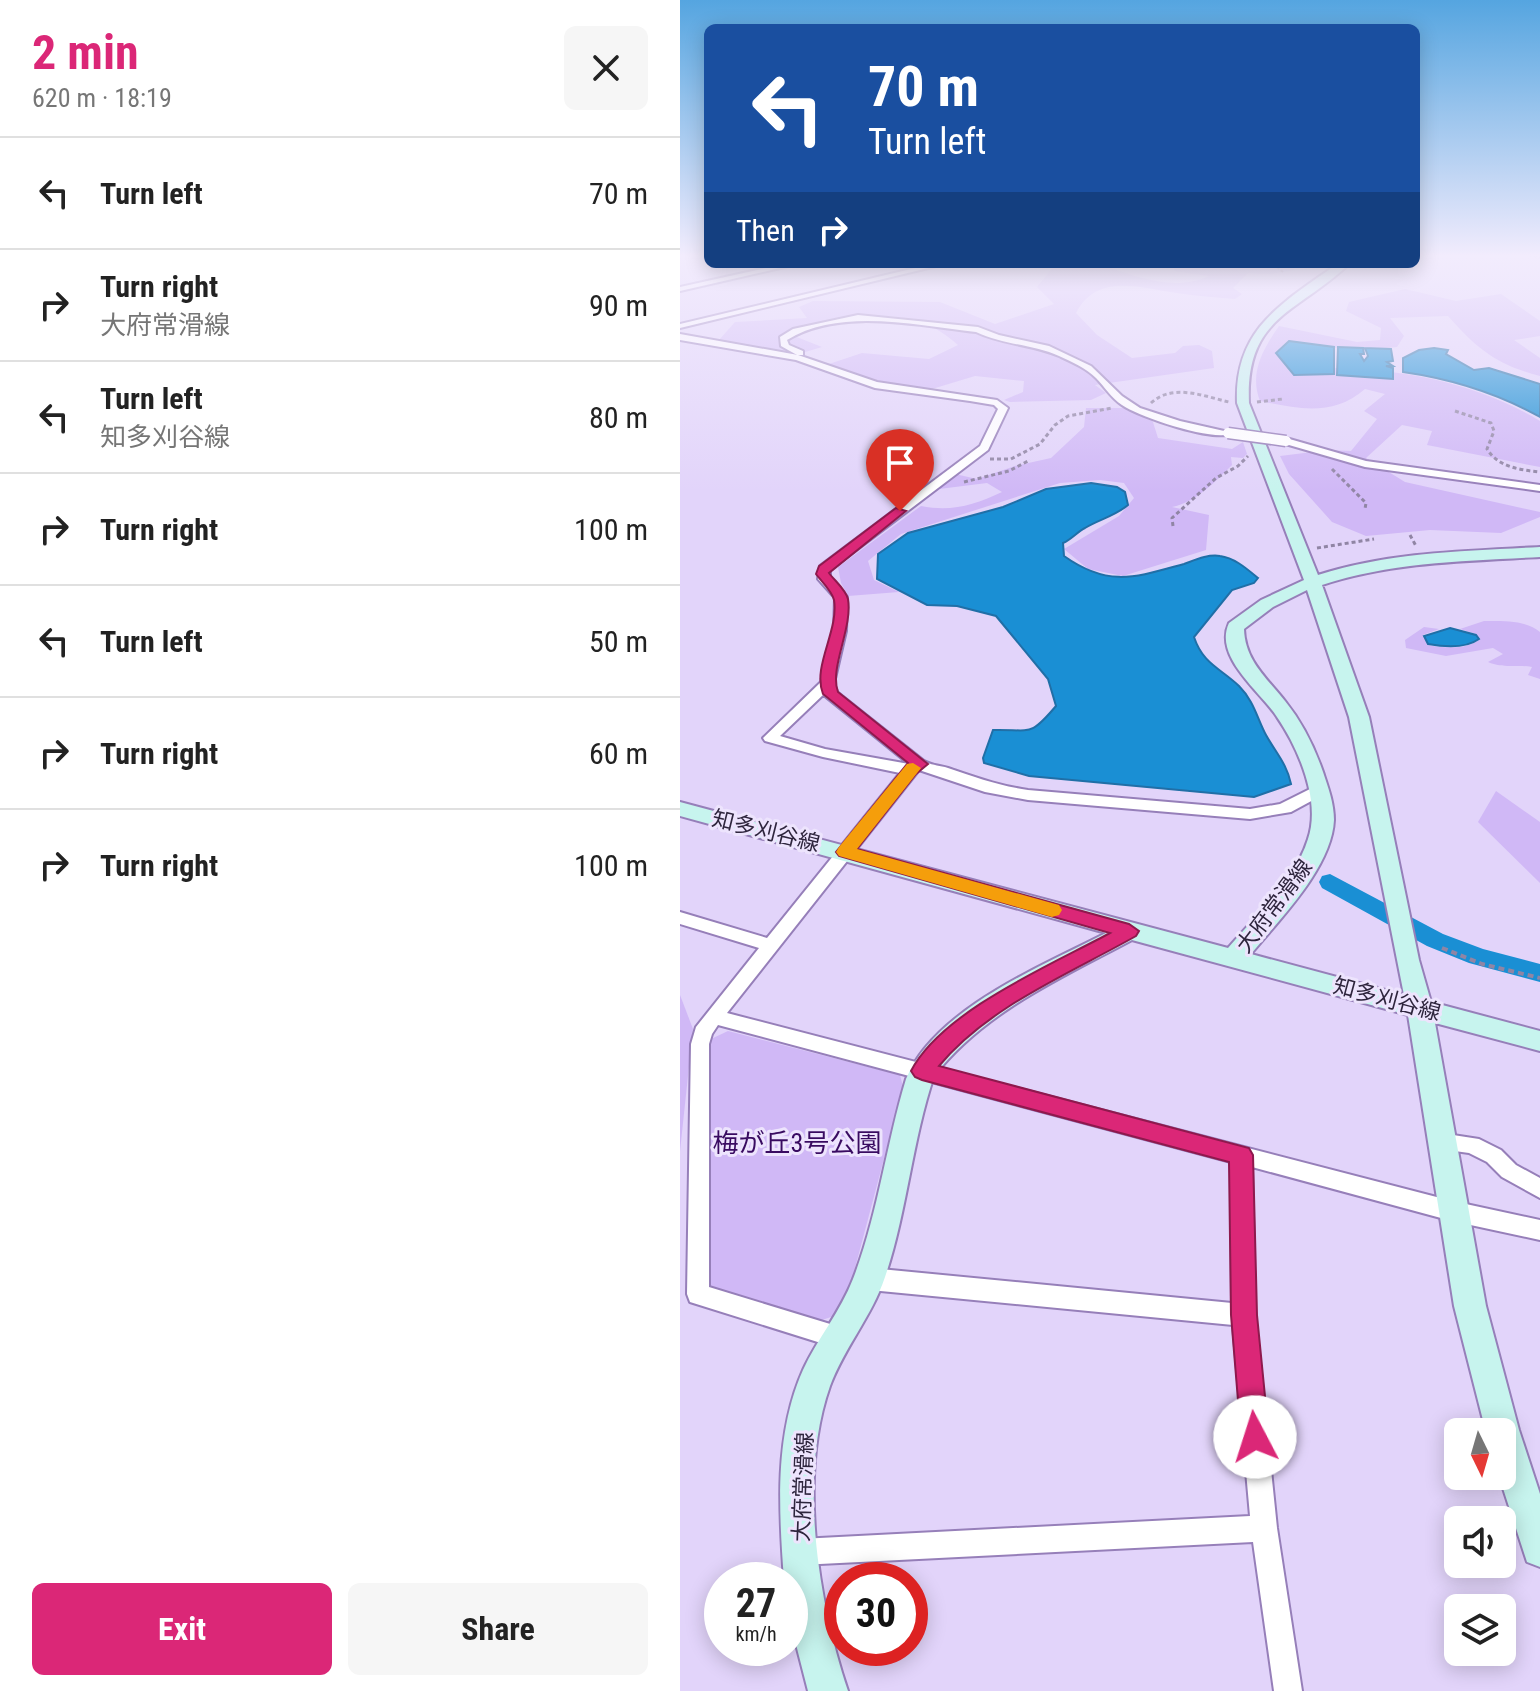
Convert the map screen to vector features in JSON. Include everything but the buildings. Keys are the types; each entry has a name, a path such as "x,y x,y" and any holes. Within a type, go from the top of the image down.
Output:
{"street":[{"path":"792,334 782,343 802,354 798,358"},
{"path":"986,334 1027,342 1067,357 1100,377 1108,390 1130,406 1211,432 1286,441 1365,464 1540,488"},
{"path":"1258,334 1242,365 1240,382 1243,403 1313,583 1359,717 1407,960 1420,1008 1440,1142 1470,1306 1502,1430 1540,1549"},
{"path":"680,337 798,358 875,385 997,403 1003,408 985,444 824,569 824,579 841,597 840,631 827,683 770,738 823,753 942,771 990,789 1028,795 1250,814 1279,813 1298,805 1318,790"},
{"name":"大府常滑線","path":"828,1691 807,1618 800,1552 800,1461 805,1422 815,1381 870,1279 922,1071 954,1033 983,1013 1129,931 1233,959 1309,862 1319,841 1323,820 1318,790 1303,743 1288,715 1246,669 1234,642 1235,627 1313,583 1358,568 1392,562 1540,552"},
{"path":"827,683 831,694 915,767"},
{"path":"840,1338 698,1294 700,1044 703,1032 714,1017 915,767"},
{"name":"知多刈谷線","path":"680,809 1129,931"},
{"path":"680,918 772,946"},
{"name":"知多刈谷線","path":"1233,959 1540,1041"},
{"path":"714,1017 1452,1211 1540,1230"},
{"path":"1440,1142 1472,1145 1494,1156 1509,1171 1540,1189"},
{"path":"1241,1155 1244,1315 1264,1528 1288,1691"},
{"path":"870,1279 1244,1315"},
{"path":"800,1552 1264,1528"}],"path":[{"path":"1146,412 1154,398 1167,391 1243,403 1283,399"},
{"path":"985,444 992,447 988,456 991,459 1011,459 1045,441 1055,425 1068,416 1090,410 1130,406"},
{"path":"1455,411 1491,423 1494,431 1487,449 1492,457 1515,467 1540,472"},
{"path":"963,482 1009,471 1030,460"},
{"path":"1331,461 1331,467 1366,503 1365,509"},
{"path":"1173,526 1172,518 1201,496 1214,479 1242,466"},
{"path":"1310,549 1374,539"},
{"path":"1442,948 1482,964 1540,978"}],"green space":[{"path":"724,334 789,334 822,347 795,355 719,340"},
{"path":"943,334 1096,334 1132,358 1175,353 1183,346 1199,345 1212,351 1214,368 1095,385 1106,393 1091,400 1010,402 1004,400 1023,392 1024,381 975,376 932,389 884,384 826,365 862,353 929,359 958,345"},
{"path":"1274,334 1318,334 1357,342 1380,340 1381,334 1404,336 1397,347 1352,351 1320,345 1295,346 1290,371 1366,369 1418,376 1469,389 1517,408 1540,421 1540,467 1427,445 1432,431 1402,425 1366,458 1405,482 1540,512 1540,517 1501,533 1430,530 1366,536 1332,522 1289,474 1280,456 1328,450 1351,451 1377,419 1364,411 1385,394 1365,389 1340,404 1315,408 1260,401 1256,381 1259,362"},
{"path":"1465,334 1540,334 1514,340 1540,358 1540,376 1500,361"},
{"path":"1086,408 1124,408 1152,419 1158,438 1232,449 1243,442 1247,454 1243,458 1231,457 1232,465 1212,484 1189,501 1172,507 1209,515 1206,550 1123,576 1088,569 1064,549 1119,516 1134,498 1124,483 1100,480 1060,483 901,534 868,561 874,580 899,592 848,596 838,567 921,506 963,506 1002,492 987,483 931,490 955,474 977,479 1051,458 1084,427"},
{"path":"1484,621 1521,623 1540,632 1540,679 1528,675 1532,667 1488,662 1503,654 1493,648 1446,656 1406,648 1405,640 1424,627 1439,629 1423,635 1428,645 1462,647 1475,643 1480,639 1476,634 1460,629"},
{"path":"1496,791 1540,822 1540,883 1478,822"},
{"path":"680,995 693,1029 680,1151"},
{"name":"梅が丘3号公園","path":"728,1031 900,1075 903,1087 850,1287 834,1316 819,1321 715,1291 706,1284 711,1039"}],"water":[{"path":"1289,341 1334,347 1334,374 1294,375 1276,353"},
{"path":"1338,347 1363,348 1364,354 1360,354 1364,361 1368,356 1365,348 1391,349 1393,361 1387,362 1393,366 1386,366 1393,368 1393,379 1337,375"},
{"path":"1419,350 1448,350 1446,354 1474,370 1489,368 1540,384 1540,417 1474,388 1403,372 1403,358"},
{"path":"1091,483 1117,487 1125,492 1128,505 1063,543 1064,556 1080,566 1109,576 1137,576 1215,556 1236,561 1258,578 1254,583 1232,590 1194,637 1207,660 1239,686 1248,698 1284,764 1291,784 1254,797 1029,776 984,763 993,730 1029,730 1056,706 1048,679 996,616 957,606 927,605 877,579 878,554 908,533 1003,507 1046,489"},
{"path":"1450,628 1476,635 1479,639 1461,646 1447,646 1428,644 1424,636"}],"waterway":[{"path":"1330,882 1435,940 1478,957 1540,973"}],"slow traffic":[{"path":"913,768 845,852 1052,910"}],"route":[{"path":"900,511 824,569 822,574 841,597 840,631 827,683 831,694 919,764 910,770 845,852 1129,931 983,1013 954,1033 922,1071 1241,1155 1244,1315 1255,1437"}]}
